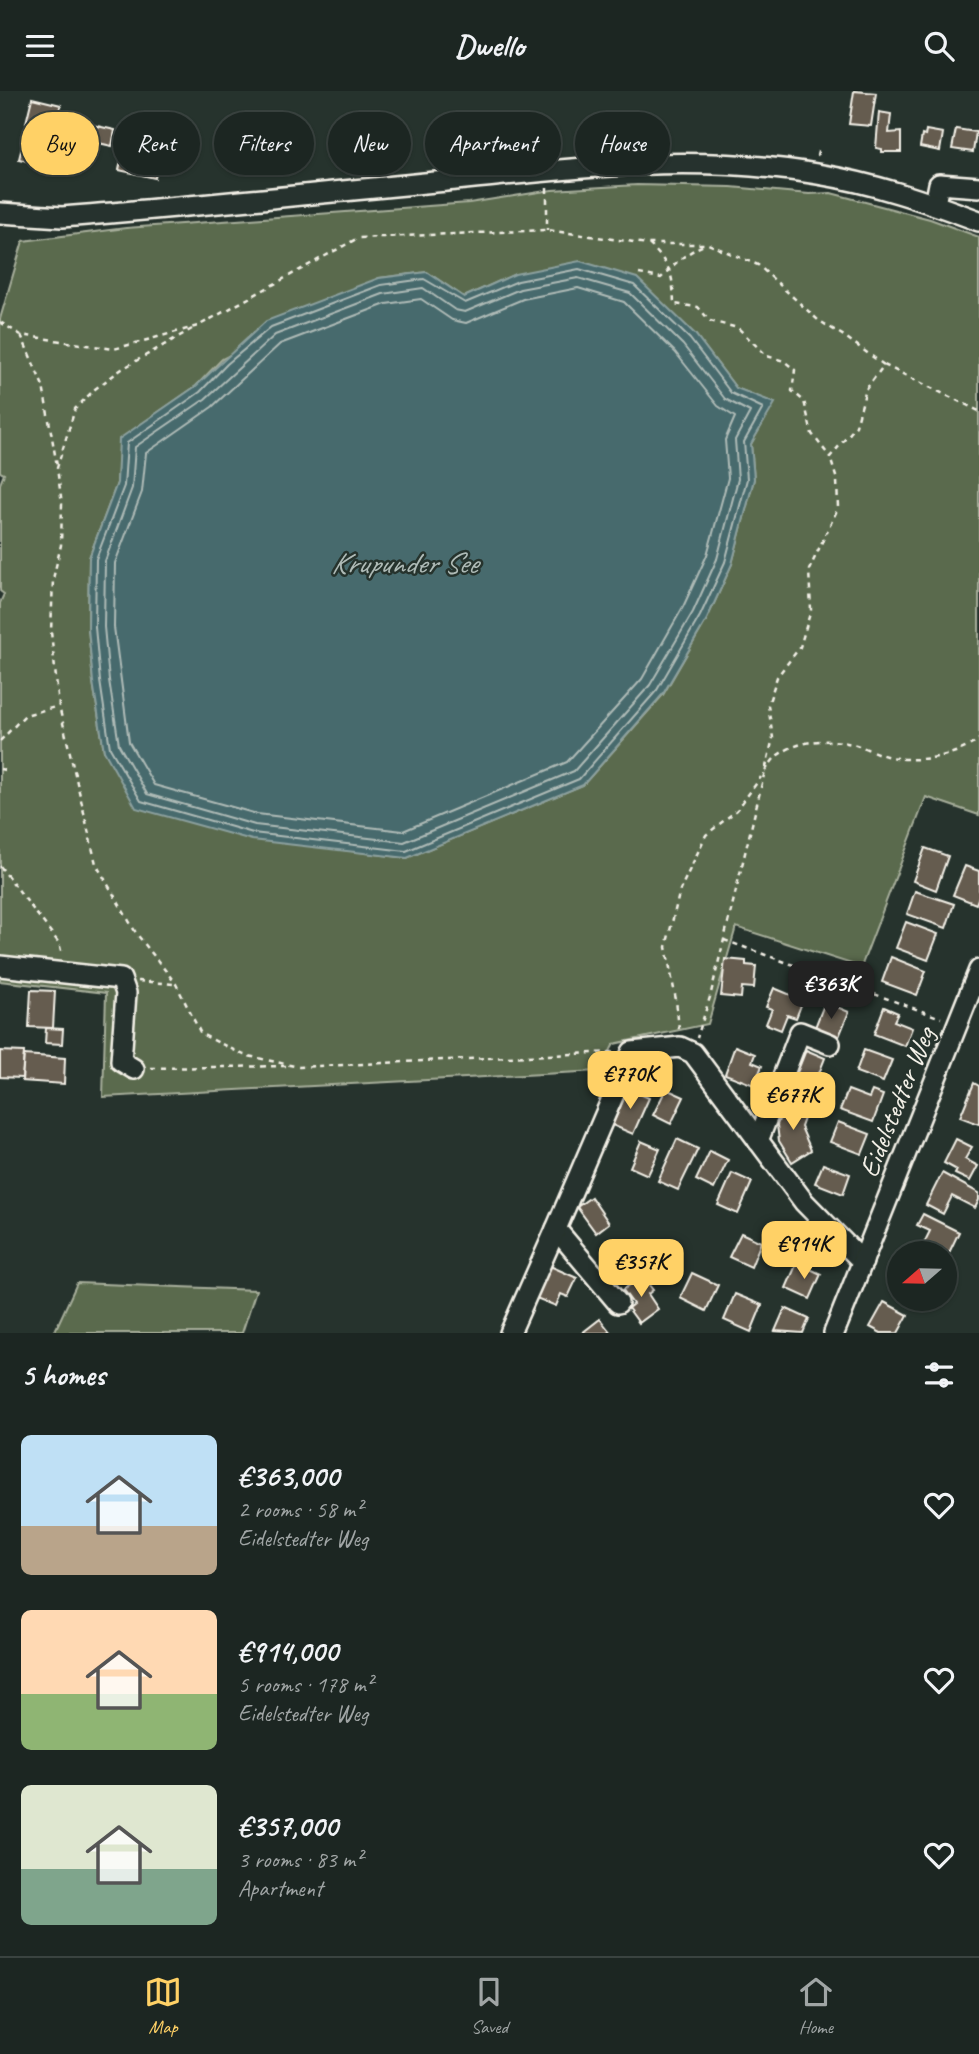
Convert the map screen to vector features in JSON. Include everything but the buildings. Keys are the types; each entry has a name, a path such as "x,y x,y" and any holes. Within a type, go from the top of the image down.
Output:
{"street":[{"path":"0,213 62,217 520,174 648,165 739,166 815,173 875,186 979,221"},
{"path":"935,204 939,184 979,187"},
{"path":"0,966 121,979 126,993 121,1061 134,1069"},
{"name":"Eidelstedter Weg","path":"839,1331 863,1262 979,970"},
{"path":"758,1141 800,1033 830,1044"},
{"path":"510,1333 632,1052 686,1050 804,1202 863,1262"},
{"path":"556,1229 618,1303"}],"path":[{"path":"547,187 547,230"},
{"path":"57,468 75,409 95,389 122,369 358,238 547,230 648,244 708,244 758,265 818,320 884,365 979,411"},
{"path":"648,244 665,260 673,276 674,304 698,307 710,321 738,328 768,356 795,370 792,391 804,401 811,434 830,457 837,480 838,508 809,570 811,610 800,647 777,677 768,705 774,738 724,940 686,1050"},
{"path":"639,274 661,278 694,249 708,244"},
{"path":"0,322 21,335 114,349 198,326"},
{"path":"21,335 43,386 57,468 62,504 61,545 54,579 51,632 59,706 96,864 136,933 176,984 201,1034 244,1055 299,1067 632,1052"},
{"path":"830,457 856,426 866,389 884,365"},
{"path":"0,741 25,715 59,706"},
{"path":"686,1050 666,947 680,890 706,835 737,810 777,755 797,745 825,739 852,744 897,759 938,757 979,739"},
{"path":"0,866 59,943 65,972"},
{"path":"724,940 878,993 958,1024"},
{"path":"121,979 176,984"},
{"path":"134,1069 292,1066"}],"green space":[{"path":"637,185 831,193 930,219 979,237 979,815 926,797 861,967 736,927 708,1024 614,1044 599,1071 103,1097 106,993 0,981 0,603 4,594 0,591 0,484 4,474 0,472 0,319 23,241 126,228 469,203 552,190","holes":["427,272 464,297 515,274 695,334 736,388 774,403 751,444 754,479 732,564 707,619 663,695 583,785 407,858 343,850 104,751 88,628 89,558 117,483 120,439 196,386 222,359 379,278"]},
{"path":"77,1283 256,1290 242,1333 54,1333"}],"water":[{"name":"Krupunder See","path":"580,261 637,278 695,334 736,388 775,403 751,444 754,479 732,564 707,619 663,694 583,785 407,858 252,840 136,808 104,751 88,628 89,558 117,483 119,439 196,386 266,321 379,278 427,272 464,297 515,274"}]}
